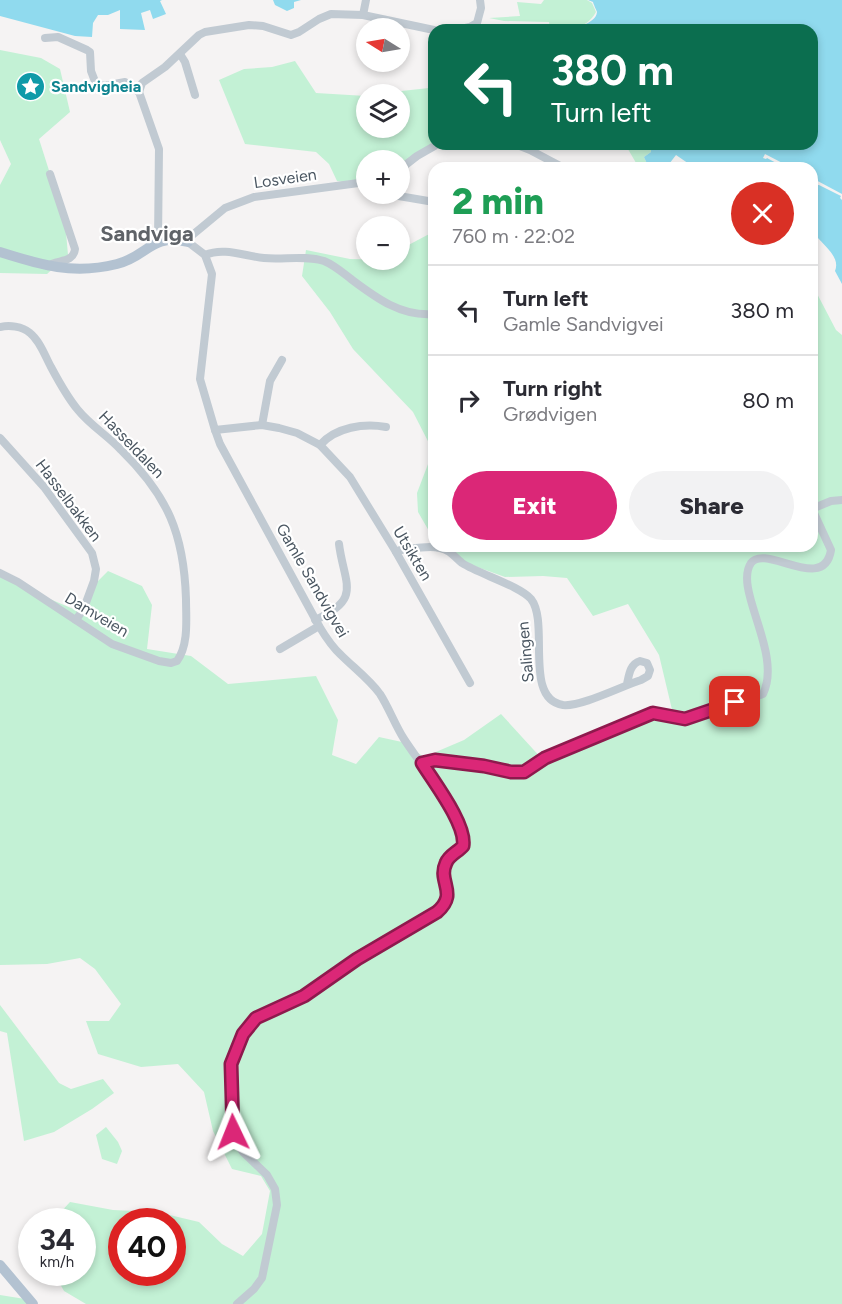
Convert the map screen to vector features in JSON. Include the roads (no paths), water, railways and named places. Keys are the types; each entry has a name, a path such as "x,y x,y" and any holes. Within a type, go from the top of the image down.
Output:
{"main road":[{"path":"0,252 29,262 74,269 118,264 138,256 158,241 172,239 188,242"},
{"path":"0,1265 33,1304"}],"street":[{"path":"363,15 366,0"},
{"path":"475,24 481,8 480,0"},
{"path":"139,92 142,83 205,32 249,25 263,26 291,35 331,14 363,15 428,29"},
{"path":"45,38 58,37 90,52 91,70 96,84 104,86 124,82 139,92 159,149 158,241"},
{"path":"180,54 185,62 195,95"},
{"path":"410,161 428,150"},
{"path":"530,150 553,162"},
{"path":"48,266 51,263 69,260 75,249 50,174"},
{"name":"Losveien","path":"188,242 197,230 225,208 237,202 254,197 356,183"},
{"path":"410,198 428,201"},
{"path":"188,242 204,255 222,252 264,258 323,261 338,268 382,302 403,310 428,313"},
{"name":"Gamle Sandvigvei","path":"204,255 212,274 200,379 215,430 225,453 317,623 338,653 380,695 405,740 441,793 464,836 463,846 449,857 445,864 448,894 444,905 429,918 357,959 304,996 261,1015 243,1034 233,1057 231,1071 234,1139 243,1152 267,1175 275,1189 277,1205 261,1278 254,1289 237,1304"},
{"name":"Hasseldalen","path":"2,324 30,332 40,345 68,397 80,413 146,476 166,506 178,534 183,564 186,613 182,655"},
{"path":"262,426 270,381 282,360"},
{"name":"Utsikten","path":"215,430 262,426 297,433 320,445 350,477 396,552 470,683"},
{"path":"320,445 335,433 346,429 365,426 386,427"},
{"name":"Hasselbakken","path":"0,438 44,487 92,553 96,569 94,582 84,608 76,620"},
{"path":"818,506 842,500"},
{"path":"422,763 435,760 524,772 545,758 653,713 685,719 763,694 769,679 769,662 751,601 748,583 751,563 766,559 811,569 821,566 831,550 818,522"},
{"path":"280,649 336,610 345,598 347,592 345,574 339,544"},
{"name":"Salingen","path":"396,552 428,548"},
{"name":"Salingen","path":"451,552 461,562 521,591 532,600 539,627 541,684 547,696 561,705 574,705 627,684"},
{"name":"Damveien","path":"0,573 112,644 171,663 177,662 182,655"}],"water":[{"path":"0,0 162,0 160,1 166,14 153,19 150,10 141,13 145,30 120,29 120,10 108,15 98,15 93,23 92,37 75,36 0,16"},
{"path":"273,0 301,0 294,2 294,8 287,11 275,5"},
{"path":"588,0 842,0 842,194 818,181 818,162 780,162 765,154 763,158 774,162 686,162 676,155 671,162 646,162 644,157 651,150 818,150 818,24 586,24 596,16 597,12 593,2"},
{"path":"818,185 841,196 842,200 842,284 835,271 835,259 818,238"}],"place":[{"name":"Sandvigheia","path":"30,86"}],"district":[{"name":"Sandviga","path":"147,233"}]}
